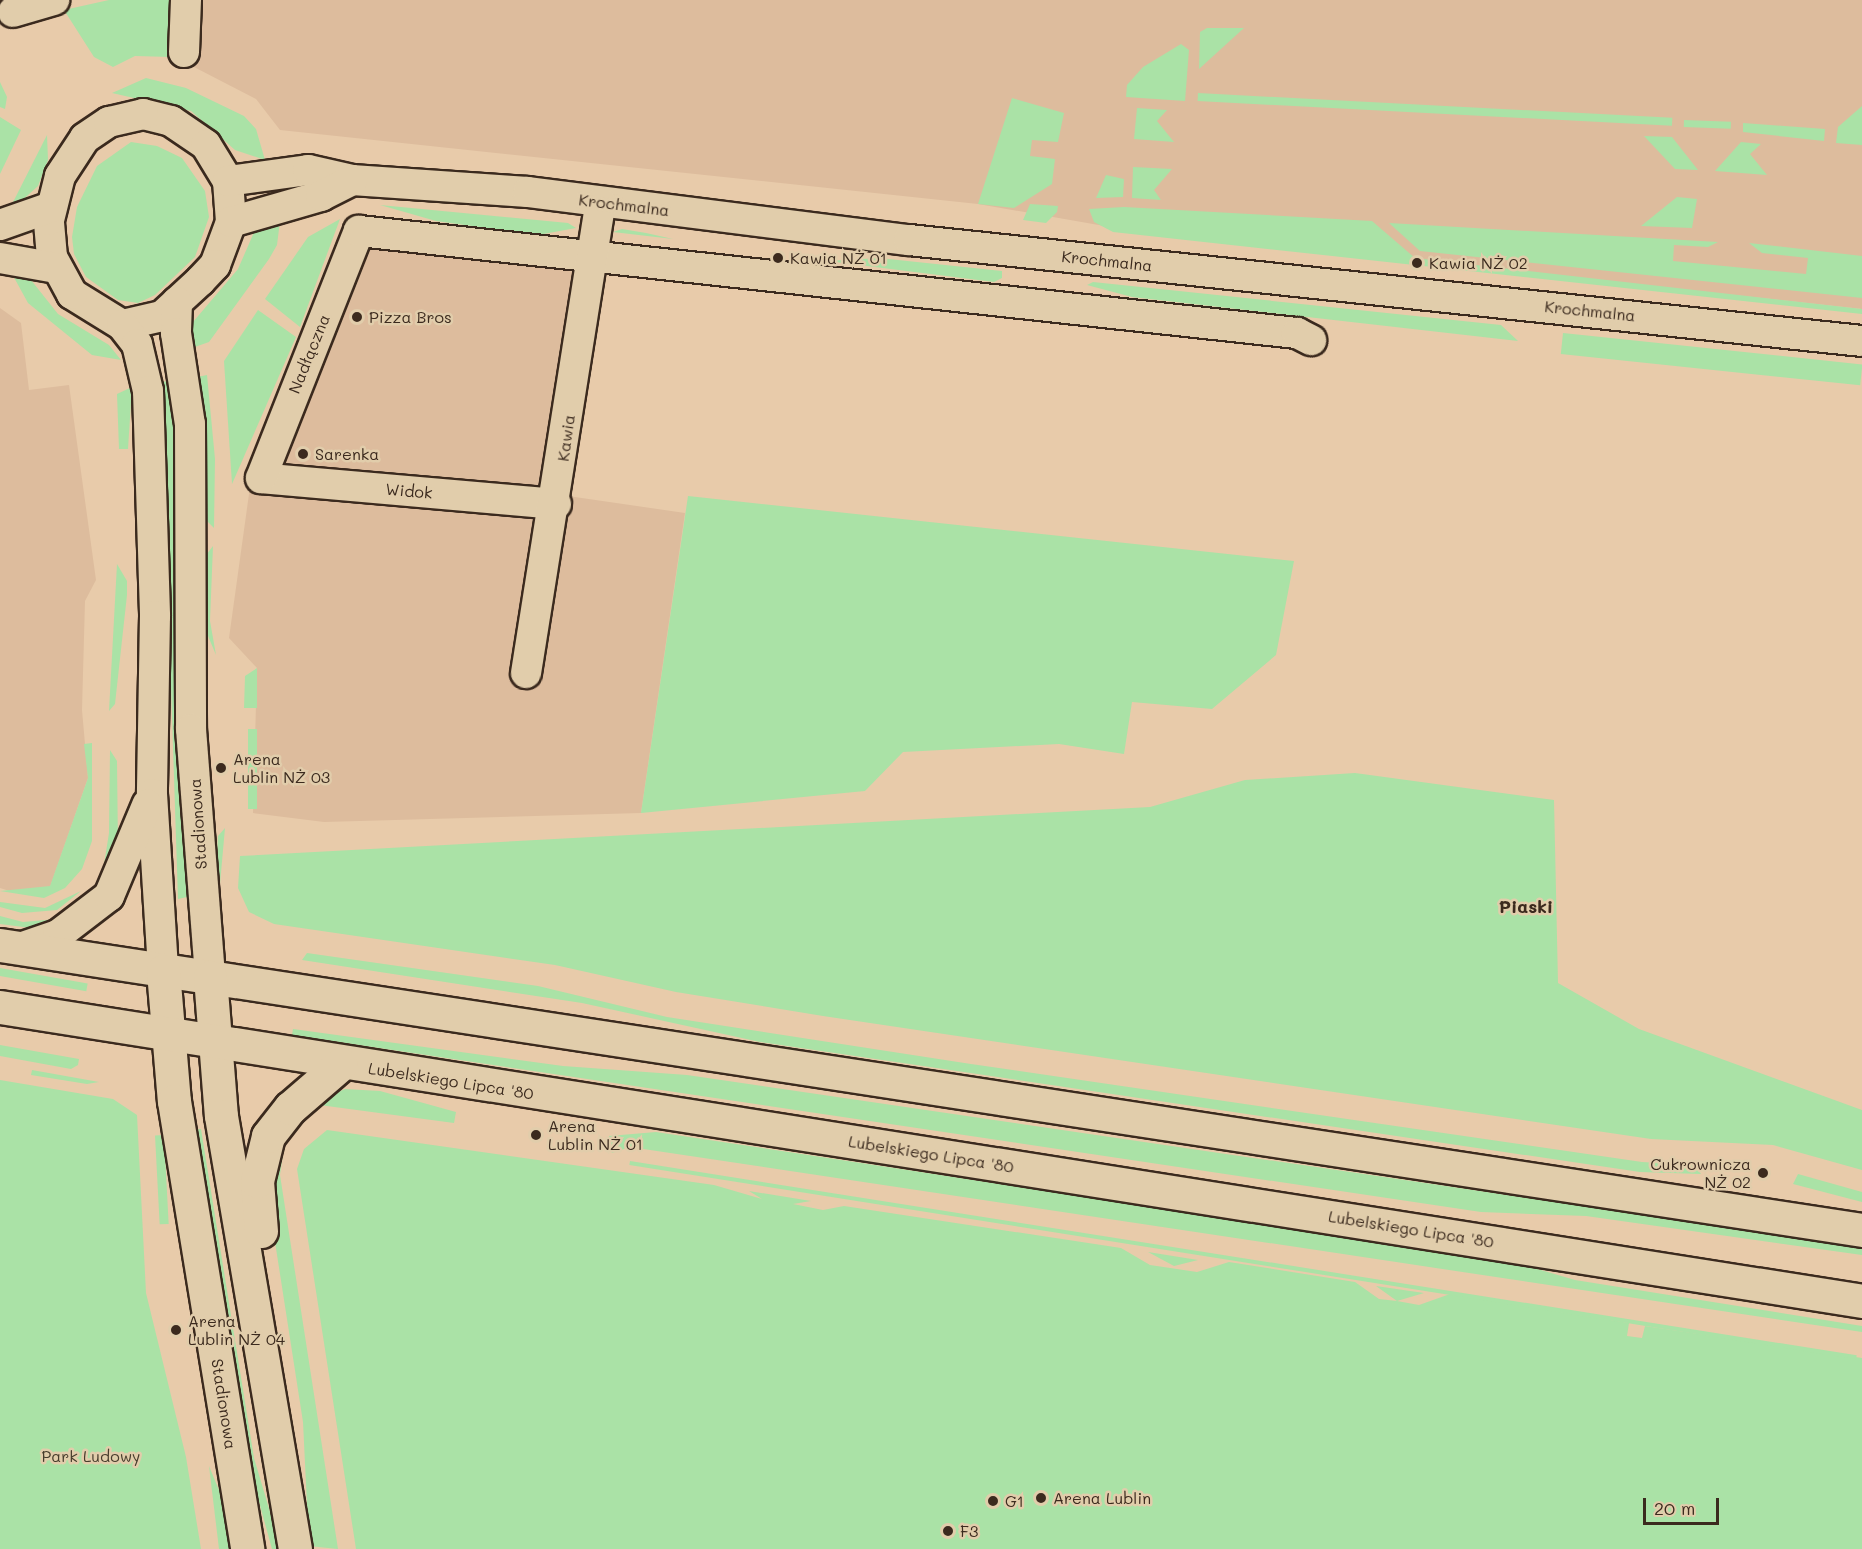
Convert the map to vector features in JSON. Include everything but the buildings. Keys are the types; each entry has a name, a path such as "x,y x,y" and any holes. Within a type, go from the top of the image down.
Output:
{"main road":[{"path":"10,947 1862,1230"},
{"name":"Stadionowa","path":"163,971 174,1101 247,1549"},
{"name":"Stadionowa","path":"210,977 221,1116 263,1344 295,1549"},
{"name":"Lubelskiego Lipca '80","path":"0,1007 342,1064 1862,1301"},
{"name":"Stadionowa","path":"263,1344 259,1158 277,1122 342,1064"}],"street":[{"path":"13,12 54,0"},
{"path":"184,52 186,0"},
{"path":"143,114 190,131 214,156 228,181 231,222 214,265 177,302 150,322 122,325 86,306 56,268 48,236 51,207 60,176 85,138 109,122 143,114"},
{"name":"Krochmalna","path":"228,181 308,170 352,180 601,202 909,240 1862,341"},
{"path":"231,222 321,196 352,180"},
{"name":"Kawia","path":"526,673 556,504 601,202"},
{"path":"0,225 51,207"},
{"name":"Nadłączna","path":"261,478 359,231 592,258"},
{"path":"0,258 56,268"},
{"path":"592,258 1297,333 1311,340"},
{"name":"Stadionowa","path":"177,302 176,333 190,423 191,729 210,977"},
{"name":"Stadionowa","path":"122,325 137,344 148,391 155,616 152,794 163,971"},
{"name":"Widok","path":"261,478 556,504"},
{"name":"Stadionowa","path":"10,947 68,929 109,896 152,794"}],"shaded area":[{"path":"197,0 1862,0 1862,309 1110,227 978,204 280,130 256,99 194,67"},
{"path":"365,243 604,276 568,496 685,513 641,813 324,822 253,813 257,668 229,638 249,494"},
{"path":"0,308 21,323 29,390 69,385 96,580 85,601 82,710 88,778 50,887 16,893 0,888"}],"green space":[{"path":"109,0 176,0 171,57 135,56 113,67 94,57 64,10"},
{"path":"1207,28 1244,28 1199,69 1200,32"},
{"path":"1181,44 1189,50 1185,101 1126,97 1127,85 1143,67"},
{"path":"146,78 186,88 244,116 256,129 265,160 235,150 191,111 112,93"},
{"path":"0,82 7,97 5,109 0,107"},
{"path":"1198,93 1672,118 1672,126 1198,101"},
{"path":"1012,98 1064,113 1058,142 1032,140 1030,156 1055,159 1052,184 1014,208 978,204"},
{"path":"1862,106 1862,145 1836,143 1838,127"},
{"path":"1137,108 1167,110 1157,121 1174,142 1134,139"},
{"path":"0,117 21,130 0,174"},
{"path":"1684,120 1731,122 1731,129 1684,127"},
{"path":"1743,123 1825,129 1824,141 1743,132"},
{"path":"47,135 48,160 38,186 7,214"},
{"path":"1644,136 1672,137 1698,170 1675,169"},
{"path":"131,142 157,146 182,158 205,191 209,217 195,257 155,295 138,303 118,300 86,277 74,254 72,237 77,207 97,166"},
{"path":"1741,142 1761,144 1750,154 1767,175 1715,171"},
{"path":"1133,167 1172,169 1154,190 1161,200 1132,198"},
{"path":"1106,175 1124,179 1123,197 1096,198"},
{"path":"1677,197 1697,199 1692,228 1641,226"},
{"path":"1030,204 1058,206 1057,212 1046,223 1023,220"},
{"path":"380,205 568,223 576,228 538,235 436,221"},
{"path":"1124,207 1372,221 1415,258 1862,309 1862,314 1113,232 1094,222 1089,209"},
{"path":"340,219 300,327 265,299 308,237"},
{"path":"280,221 277,245 269,259 209,342 192,348 193,322 238,269 255,230"},
{"path":"1389,223 1718,242 1708,247 1674,245 1673,261 1806,274 1808,258 1762,253 1749,243 1862,256 1862,298 1420,251"},
{"path":"622,229 646,233 673,239 613,232"},
{"path":"879,258 1002,271 1002,278 994,282 827,261"},
{"path":"11,272 31,280 58,314 109,345 121,360 92,355 28,303"},
{"path":"1093,282 1501,325 1518,341 1132,297 1087,285"},
{"path":"258,310 296,337 232,484 224,361"},
{"path":"1563,333 1862,364 1860,385 1561,354"},
{"path":"207,375 215,459 214,528 205,519 197,377"},
{"path":"169,381 177,453 178,732 187,897 178,899 161,382"},
{"path":"132,387 128,449 119,449 117,394"},
{"path":"688,496 1294,561 1276,655 1212,709 1132,702 1124,754 1059,744 903,752 865,791 641,813"},
{"path":"213,546 210,621 216,655 206,631 206,555"},
{"path":"117,564 127,581 127,595 115,704 109,711"},
{"path":"257,668 257,708 244,708 245,676"},
{"path":"248,729 257,729 257,809 248,809"},
{"path":"92,743 92,841 82,869 65,888 44,898 0,891 50,886 88,778 84,744"},
{"path":"110,750 117,761 118,848 101,883 109,833"},
{"path":"1355,773 1554,800 1558,983 1639,1029 1862,1110 1862,1170 1773,1145 1651,1139 823,1016 676,992 555,965 274,924 249,912 238,888 240,856 1150,807 1245,780"},
{"path":"225,828 219,895 215,895 218,836"},
{"path":"81,891 57,910 22,913 0,907 0,902 45,908"},
{"path":"0,916 23,922 57,919 31,928 0,924"},
{"path":"307,953 538,986 667,1017 971,1064 1642,1162 1695,1165 1701,1174 1640,1172 760,1042 582,1003 302,960"},
{"path":"0,968 88,983 86,991 0,976"},
{"path":"293,1029 563,1066 687,1075 1862,1247 1862,1255 1586,1216 1481,1212 292,1035"},
{"path":"0,1045 79,1059 78,1065 71,1069 0,1056"},
{"path":"32,1070 99,1082 87,1084 31,1075"},
{"name":"Park Ludowy","path":"0,1080 113,1099 137,1115 146,1293 186,1457 201,1549 0,1549"},
{"path":"345,1089 380,1091 456,1112 454,1123 312,1104"},
{"path":"201,1129 254,1458 281,1549 272,1549 247,1458 193,1130"},
{"path":"327,1130 714,1185 762,1199 749,1191 811,1201 793,1204 823,1210 844,1206 1121,1248 1150,1265 1197,1272 1229,1262 1355,1282 1379,1299 1419,1305 1450,1294 1629,1323 1627,1336 1642,1338 1645,1326 1862,1358 1862,1549 356,1549 297,1169 304,1149"},
{"path":"656,1132 1510,1261 1575,1280 1862,1326 1862,1332 630,1147 612,1153 609,1148 609,1136"},
{"path":"286,1134 280,1175 338,1549 309,1546 303,1422 266,1184"},
{"path":"155,1135 164,1135 169,1224 160,1224"},
{"path":"630,1161 1857,1355 1856,1359 629,1165"},
{"path":"1798,1174 1862,1192 1862,1202 1793,1184"},
{"path":"1148,1252 1198,1260 1174,1266"},
{"path":"1376,1286 1424,1293 1397,1301"},
{"path":"209,1466 221,1495 229,1549 219,1549"}],"place":[{"name":"Kawia NŻ 01","path":"778,258"},
{"name":"Kawia NŻ 02","path":"1417,263"},
{"name":"Pizza Bros","path":"357,317"},
{"name":"Sarenka","path":"303,454"},
{"name":"Arena Lublin NŻ 03","path":"221,768"},
{"name":"Arena Lublin NŻ 01","path":"536,1135"},
{"name":"Cukrownicza NŻ 02","path":"1763,1173"},
{"name":"Arena Lublin NŻ 04","path":"176,1330"},
{"name":"Arena Lublin","path":"1041,1498"},
{"name":"G1","path":"993,1501"},
{"name":"F3","path":"948,1531"}],"district":[{"name":"Piaski","path":"1526,906"}]}
